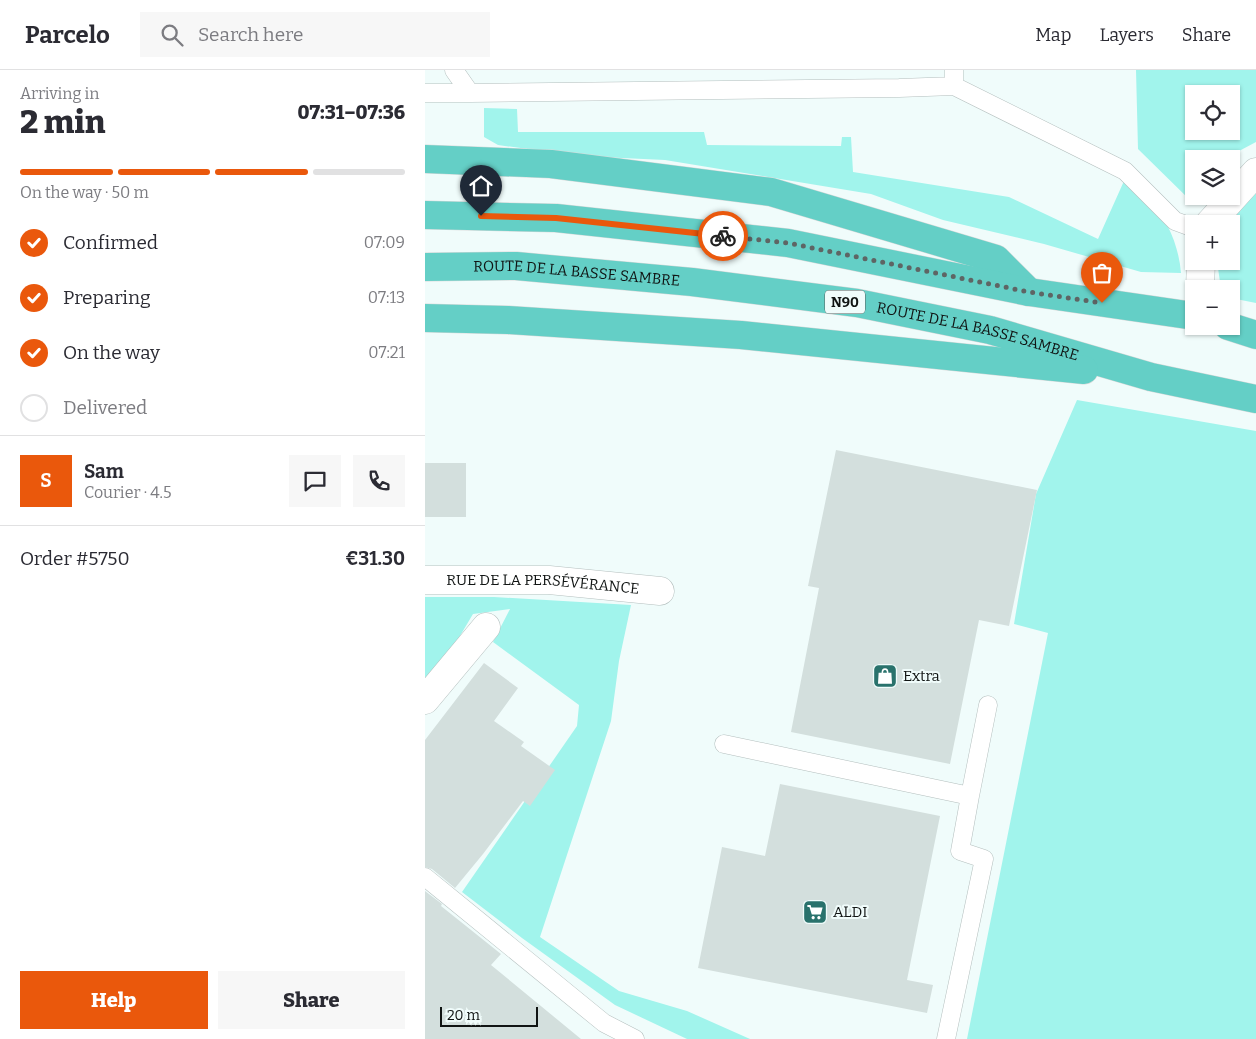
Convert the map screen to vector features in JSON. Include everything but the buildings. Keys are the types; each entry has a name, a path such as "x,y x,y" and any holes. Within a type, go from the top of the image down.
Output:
{"highway":[{"path":"425,159 551,164 771,192 996,259 1029,292"},
{"path":"425,215 556,218 788,243 1029,292 1185,315"},
{"name":"ROUTE DE LA BASSE SAMBRE","path":"425,268 516,266 692,282 857,303 990,330 1151,377 1256,399"},
{"path":"425,318 518,321 741,335 1151,377"},
{"path":"1240,330 1256,335"}],"street":[{"path":"1217,215 1256,172"},
{"name":"RUE DE LA PERSÉVÉRANCE","path":"425,580 549,580 660,591"},
{"path":"425,700 485,627"}],"lane":[{"path":"455,70 470,93"},
{"path":"425,93 899,88 954,78 1125,171 1175,221 1185,225"},
{"path":"946,1039 984,859 960,851 988,705"},
{"path":"724,744 970,796"},
{"path":"425,877 604,1023 635,1039"}],"shaded area":[{"path":"1136,70 1256,70 1256,142 1240,150 1185,150 1185,195 1138,149"},
{"path":"484,108 517,109 518,132 704,132 707,145 841,146 842,137 851,137 853,172 1009,197 1098,239 1124,181 1150,200 1162,216 1178,253 1181,273 1141,272 1044,244 943,220 871,194 665,160 579,156 498,145 484,137"},
{"path":"1256,188 1256,303 1240,300 1240,280 1220,280 1218,270 1240,270 1240,215 1230,215"},
{"path":"1077,400 1256,431 1256,1039 967,1039 1048,633 1014,624 1036,494"},
{"path":"425,597 494,597 631,605 619,661 611,721 540,937 619,991 687,1011 750,1039 687,1039 615,1005 462,892 577,726 579,705 493,642 510,609 473,614 451,651 425,683"}],"way so far":[{"path":"723,236 788,243 1029,292 1102,303"}],"place":[{"name":"Extra","path":"885,676"},
{"name":"ALDI","path":"815,912"}],"route":[{"path":"481,216 556,218 723,236"}]}
